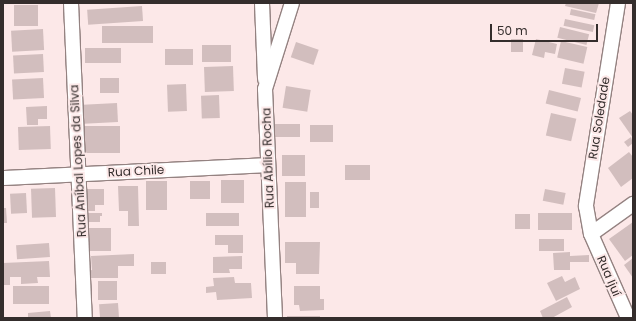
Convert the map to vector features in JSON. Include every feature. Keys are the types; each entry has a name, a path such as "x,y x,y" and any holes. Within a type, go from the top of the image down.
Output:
{"street":[{"name":"Rua Aníbal Lopes da Silva","path":"71,3 85,318"},
{"path":"262,3 265,89"},
{"name":"Rua Abílio Rocha","path":"275,318 265,89 292,3"},
{"name":"Rua Soledade","path":"591,234 586,206 587,190 618,3"},
{"name":"Rua Chile","path":"3,178 268,165"},
{"path":"591,234 633,204"},
{"name":"Rua Ijuí","path":"591,234 628,318"}],"building":[{"path":"566,3 599,3 596,13 565,6"},
{"path":"14,5 38,5 38,26 14,26"},
{"path":"142,6 143,21 88,25 87,10"},
{"path":"571,9 595,14 594,20 570,15"},
{"path":"565,19 594,25 593,32 564,26"},
{"path":"102,26 153,26 153,43 102,43"},
{"path":"560,27 589,34 586,45 557,38"},
{"path":"43,29 44,50 12,52 11,31"},
{"path":"511,39 523,39 523,52 511,52"},
{"path":"536,39 557,44 555,54 545,52 544,58 532,55"},
{"path":"561,41 587,47 583,64 557,58"},
{"path":"296,42 319,50 313,65 291,57"},
{"path":"202,45 231,45 231,62 202,62"},
{"path":"85,48 121,48 121,63 85,63"},
{"path":"165,49 193,49 193,65 165,65"},
{"path":"43,54 44,72 14,74 13,56"},
{"path":"233,66 234,91 205,92 204,67"},
{"path":"565,68 585,72 582,88 562,84"},
{"path":"43,78 44,98 13,100 12,80"},
{"path":"100,78 119,78 119,93 100,93"},
{"path":"186,84 187,111 168,112 167,85"},
{"path":"286,86 311,90 307,112 283,108"},
{"path":"549,90 581,98 578,112 546,104"},
{"path":"219,95 220,118 202,119 201,96"},
{"path":"117,103 118,122 84,124 83,105"},
{"path":"47,106 47,119 38,119 38,125 27,125 26,107"},
{"path":"630,111 633,115 633,138 619,118"},
{"path":"551,113 576,119 571,141 546,135"},
{"path":"275,124 300,124 300,137 275,137"},
{"path":"310,125 333,125 333,142 310,142"},
{"path":"50,126 51,149 19,150 18,127"},
{"path":"83,126 120,126 120,153 83,153"},
{"path":"631,137 633,143 628,147 624,142"},
{"path":"629,152 633,157 633,178 621,187 608,168"},
{"path":"282,155 305,155 305,176 282,176"},
{"path":"345,165 370,165 370,180 345,180"},
{"path":"221,180 244,180 244,203 221,203"},
{"path":"146,181 167,181 167,210 146,210"},
{"path":"190,181 210,181 210,199 190,199"},
{"path":"285,182 306,182 306,217 285,217"},
{"path":"118,186 138,186 139,226 128,226 128,211 119,211"},
{"path":"55,188 56,217 32,218 31,189"},
{"path":"87,189 104,189 104,205 95,205 95,211 87,211"},
{"path":"545,189 566,193 563,205 543,201"},
{"path":"310,192 319,192 319,208 310,208"},
{"path":"26,193 27,213 11,214 10,194"},
{"path":"3,208 6,208 7,223 3,223"},
{"path":"87,213 102,213 102,216 100,216 100,222 87,222"},
{"path":"206,213 239,213 239,226 206,226"},
{"path":"538,213 572,213 572,230 538,230"},
{"path":"515,214 530,214 530,229 515,229"},
{"path":"633,222 633,255 625,261 609,239"},
{"path":"89,228 111,228 111,251 89,251"},
{"path":"215,235 243,235 243,253 228,253 228,245 215,245"},
{"path":"539,239 564,239 564,251 539,251"},
{"path":"285,242 320,242 319,274 296,274 296,263 285,263"},
{"path":"49,243 50,257 17,259 16,245"},
{"path":"570,252 570,256 589,255 589,262 570,262 570,270 554,270 553,253"},
{"path":"134,254 134,266 118,266 118,278 88,278 88,271 92,270 91,256"},
{"path":"242,256 242,269 229,269 230,273 213,273 213,257"},
{"path":"633,258 633,278 624,265"},
{"path":"49,261 50,277 37,277 38,283 21,284 21,277 10,277 10,285 3,285 3,263"},
{"path":"151,262 166,262 166,274 151,274"},
{"path":"562,276 565,282 575,277 580,289 556,301 547,283"},
{"path":"234,277 235,283 251,283 252,298 217,300 216,292 206,293 206,287 214,286 213,278"},
{"path":"98,281 117,281 117,300 98,300"},
{"path":"13,286 49,286 49,304 13,304"},
{"path":"294,286 320,286 320,299 324,299 324,310 300,311 299,305 294,305"},
{"path":"567,297 572,307 552,318 543,318 540,311"},
{"path":"118,303 119,318 100,318 99,304"},
{"path":"50,311 51,318 28,318 28,313"},
{"path":"287,316 320,316 320,318 287,318"}]}
